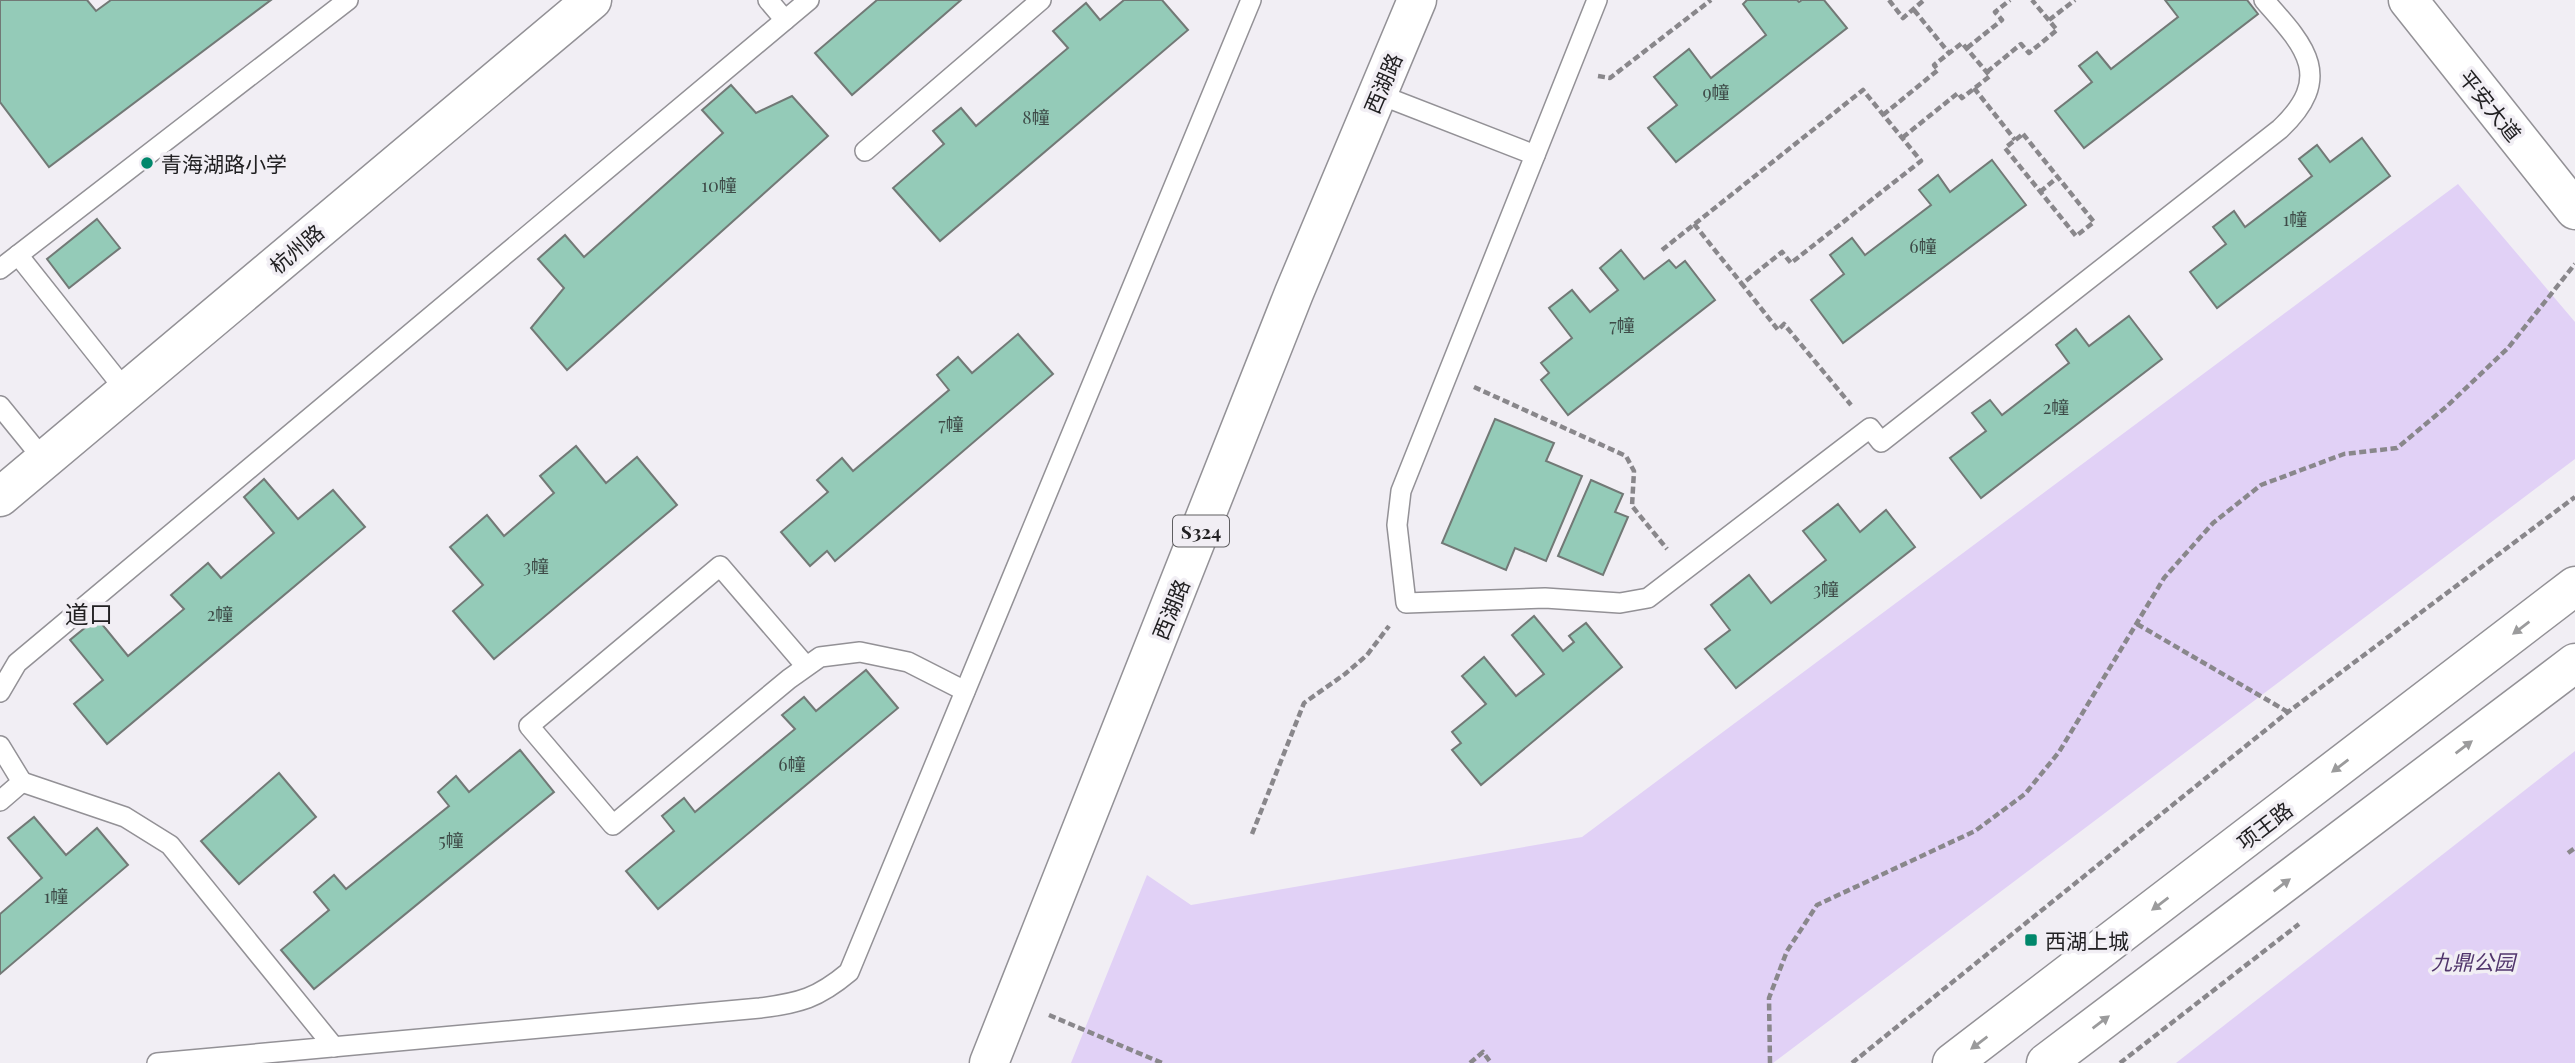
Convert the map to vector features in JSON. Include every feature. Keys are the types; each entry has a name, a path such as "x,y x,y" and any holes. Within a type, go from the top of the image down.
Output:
{"main road":[{"name":"杭州路","path":"0,497 592,0"},
{"name":"西湖路","path":"989,1063 1016,1001 1294,293 1417,0"},
{"name":"平安大道","path":"2408,0 2575,210"},
{"name":"项王路","path":"1952,1063 2575,586"},
{"path":"2046,1063 2575,663"}],"lane":[{"path":"0,270 348,0"},
{"path":"768,0 785,20"},
{"path":"0,692 18,663 809,0"},
{"path":"864,151 1041,0"},
{"path":"1597,0 1401,491 1397,525 1406,603 1545,598 1620,603 1648,598 1870,428 1881,442 2296,114 2307,94 2311,76 2308,56 2264,0"},
{"path":"157,1063 795,1004 827,990 849,972 1246,2"},
{"path":"1378,94 1535,155"},
{"path":"18,255 126,391"},
{"path":"0,405 44,460"},
{"path":"805,665 720,566 529,726 613,825 789,678 820,657 860,652 908,662 965,691"},
{"path":"0,746 22,782 125,817 170,845 334,1047"},
{"path":"0,801 22,782"}],"path":[{"path":"1568,72 1610,78 1711,0"},
{"path":"1889,0 1903,18 1924,0"},
{"path":"1967,48 2002,20 1995,12 2010,0"},
{"path":"1987,72 2021,44 2029,53 2057,30 2034,2 2041,0"},
{"path":"2049,20 2075,0"},
{"path":"1914,10 1949,53"},
{"path":"1883,114 1938,70 1934,65 1962,43 1990,76 1962,98 1958,93 1902,138"},
{"path":"1974,88 2015,140"},
{"path":"1662,250 1863,90 1921,161 1791,263 1782,252 1742,284"},
{"path":"2023,134 2094,222 2076,236 2005,148 2015,140 2023,134"},
{"path":"2040,192 2058,177"},
{"path":"1694,224 1778,330 1784,324 1870,428"},
{"path":"1770,1063 1769,998 1787,951 1817,905 1975,831 2025,794 2059,752 2164,578 2213,523 2261,485 2344,454 2397,448 2446,407 2508,348 2575,264"},
{"path":"1448,375 1626,456 1634,471 1632,506 1685,570"},
{"path":"1852,1063 2288,712 2575,497"},
{"path":"1252,834 1304,703 1367,655 1406,603"},
{"path":"2137,624 2288,712"},
{"path":"2568,853 2575,848"},
{"path":"1016,1001 1162,1063"},
{"path":"1471,1063 1483,1052 1491,1063"}],"green space":[{"path":"2458,184 2575,322 2575,459 1773,1063 1071,1063 1147,875 1191,905 1582,837"},
{"name":"九鼎公园","path":"2575,751 2575,1063 2176,1063"}],"building":[{"path":"0,0 87,0 96,11 111,0 271,0 49,167 0,102"},
{"path":"877,0 961,0 852,95 815,53"},
{"path":"1124,0 1162,0 1188,30 940,241 893,188 944,144 933,131 961,108 976,126 1068,48 1053,31 1086,3 1100,20"},
{"path":"1747,0 1824,0 1847,28 1676,162 1648,128 1677,105 1654,77 1689,49 1711,78 1766,35 1743,4"},
{"path":"2165,0 2247,0 2258,14 2084,148 2055,111 2092,82 2079,66 2097,52 2111,69 2178,17"},
{"path":"731,85 756,113 792,96 828,136 567,370 531,328 564,288 538,259 565,235 584,257 723,133 702,110"},
{"path":"2362,138 2390,176 2217,308 2190,272 2226,244 2213,227 2234,211 2245,227 2312,176 2299,159 2317,145 2330,162"},
{"path":"1992,160 2026,205 1843,343 1811,300 1844,274 1830,255 1852,238 1865,255 1931,205 1919,190 1938,175 1950,192"},
{"path":"97,219 120,248 69,288 47,259"},
{"path":"1621,250 1644,279 1669,260 1676,268 1685,261 1715,300 1568,415 1541,380 1549,373 1541,363 1572,338 1549,308 1572,290 1590,312 1618,290 1600,268"},
{"path":"2129,316 2162,359 1981,498 1950,458 1986,431 1972,413 1990,400 2002,415 2069,363 2056,345 2076,329 2089,346"},
{"path":"1018,334 1053,374 835,561 827,551 810,566 781,532 828,492 817,480 842,458 853,471 949,390 937,375 958,357 972,373"},
{"path":"1495,419 1554,443 1546,461 1582,476 1546,561 1515,548 1506,570 1442,543"},
{"path":"576,446 606,483 637,457 677,505 494,659 453,611 483,585 450,547 487,515 504,536 554,493 540,476"},
{"path":"264,479 298,519 333,490 365,527 107,744 74,704 103,680 70,640 97,618 128,656 184,609 171,595 208,563 221,578 274,533 244,497"},
{"path":"1591,480 1623,494 1615,512 1628,517 1603,575 1558,556"},
{"path":"1838,504 1860,532 1886,510 1915,547 1736,688 1705,649 1730,630 1711,605 1749,575 1771,603 1826,560 1803,531"},
{"path":"1534,616 1563,651 1574,642 1569,636 1586,623 1622,667 1481,785 1452,750 1461,743 1452,732 1486,704 1462,676 1484,657 1516,696 1544,674 1512,635"},
{"path":"866,670 898,708 658,909 626,871 674,831 662,816 684,798 695,812 795,729 782,715 804,697 816,711"},
{"path":"520,750 554,792 314,989 281,950 329,910 314,892 334,875 346,889 449,806 438,792 456,776 469,792"},
{"path":"279,773 316,817 239,884 201,841"},
{"path":"34,817 66,855 97,828 128,865 0,974 0,914 42,878 8,838"}],"place":[{"name":"青海湖路小学","path":"147,163"},
{"name":"西湖上城","path":"2031,940"}],"district":[{"name":"道口","path":"89,613"}]}
